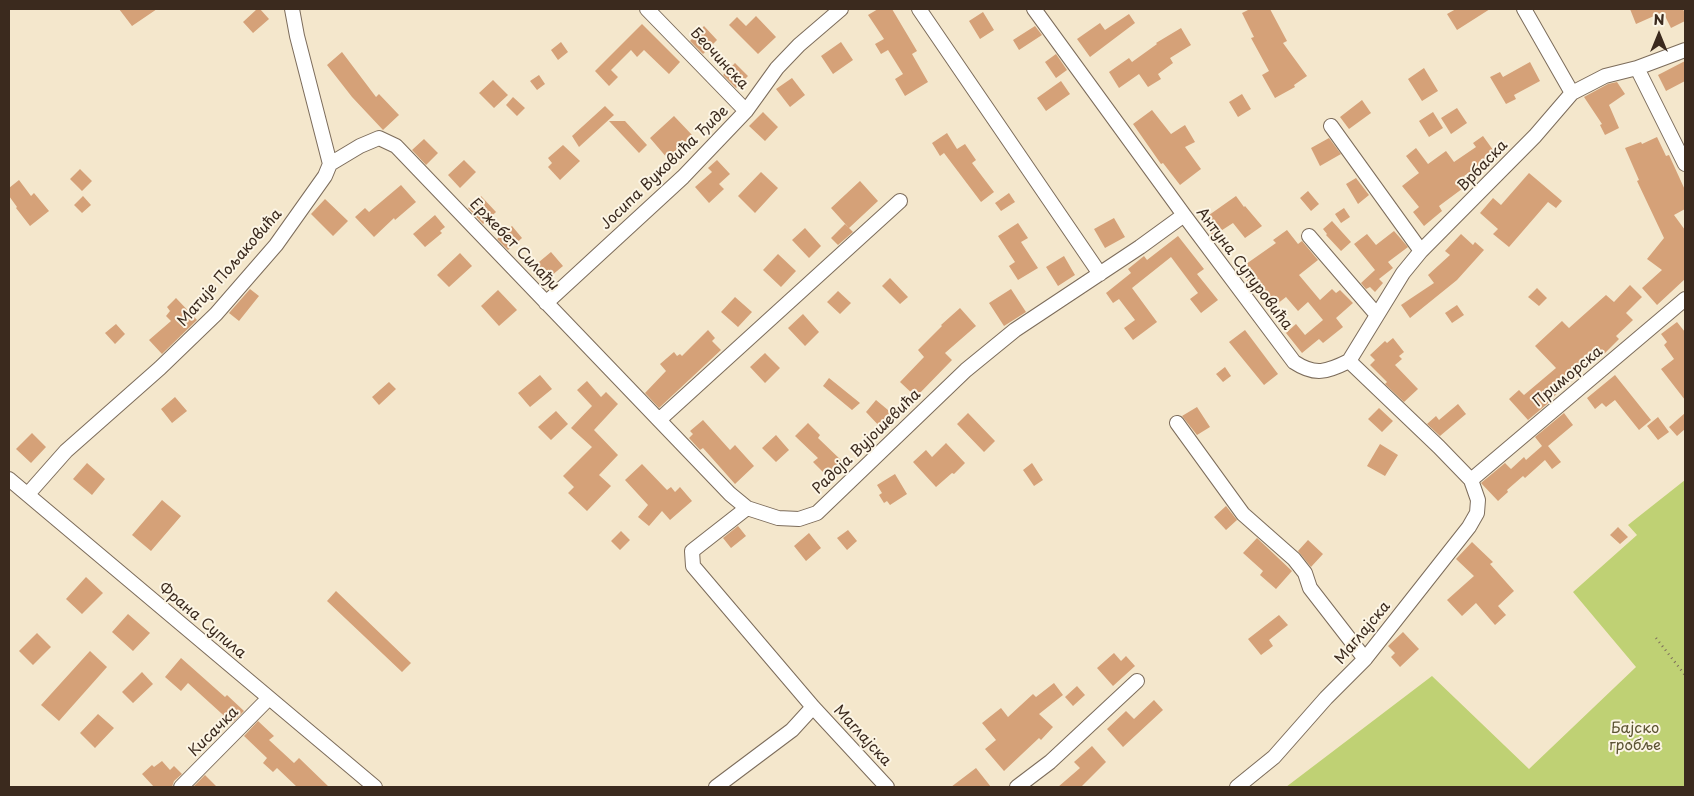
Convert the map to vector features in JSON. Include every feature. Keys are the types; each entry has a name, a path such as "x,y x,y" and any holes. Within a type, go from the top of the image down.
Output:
{"street":[{"path":"292,9 297,36 330,164"},
{"name":"Беочинска","path":"647,9 746,111"},
{"name":"Јосипа Вуковића Ђиде","path":"546,303 683,177 746,111 777,68 799,45 841,9"},
{"path":"919,9 1100,274"},
{"name":"Антуна Сутуровића","path":"1034,9 1294,362 1305,369 1326,371 1349,361"},
{"path":"1524,9 1572,93"},
{"name":"Врбаска","path":"1349,361 1396,282 1421,252 1535,136 1572,93 1605,76 1637,68 1685,50"},
{"path":"1637,68 1685,164"},
{"path":"1331,126 1421,252"},
{"name":"Ержебет Силађи","path":"330,164 360,146 379,138 396,146 717,482 747,508"},
{"name":"Матије Пољаковића","path":"28,494 66,451 160,368 216,314 276,245 325,176 330,164"},
{"path":"659,420 900,201"},
{"name":"Радоја Вујошевића","path":"747,508 778,518 799,519 817,514 966,370 1015,330 1100,274 1184,215"},
{"path":"1309,236 1377,315"},
{"name":"Приморска","path":"1471,480 1685,299"},
{"path":"1349,361 1471,480"},
{"path":"1177,423 1243,514 1294,559 1305,573 1310,588 1365,659"},
{"name":"Франа Супила","path":"9,479 375,787"},
{"name":"Маглајска","path":"1238,787 1274,757 1326,698 1365,659 1469,527 1477,513 1478,500 1471,480"},
{"path":"716,787 792,730 813,707 693,566 692,551 747,508"},
{"path":"1017,787 1050,762 1137,681"},
{"name":"Кисачка","path":"181,787 269,698"},
{"name":"Маглајска","path":"813,707 887,787"}],"path":[{"path":"1656,638 1685,675"}],"green space":[{"name":"Бајско гробље","path":"1685,480 1685,787 1286,787 1432,676 1529,769 1636,667 1573,592 1637,535 1628,525"}],"building":[{"path":"119,9 157,9 132,26"},
{"path":"257,9 260,9 269,19 253,33 243,22"},
{"path":"878,9 892,9 917,51 912,54 928,82 905,96 895,79 903,74 888,50 881,54 875,44 884,39 868,15"},
{"path":"1250,9 1270,9 1287,41 1283,43 1307,76 1294,85 1295,87 1275,98 1262,75 1269,71 1251,38 1254,37 1242,13"},
{"path":"1456,9 1490,9 1457,30 1447,14"},
{"path":"1630,9 1683,9 1685,21 1671,28 1663,12 1636,24"},
{"path":"983,12 994,30 980,39 969,21"},
{"path":"1129,14 1135,23 1090,57 1077,39 1100,23 1105,30"},
{"path":"756,16 776,37 758,54 729,25 737,17 746,26"},
{"path":"642,24 680,62 669,74 644,50 637,57 631,50 611,70 618,77 609,86 595,71"},
{"path":"704,26 717,40 703,54 690,41"},
{"path":"1035,26 1042,35 1019,50 1013,40"},
{"path":"1181,28 1191,45 1170,58 1173,63 1158,74 1161,79 1148,87 1139,74 1119,88 1109,72 1129,58 1132,62 1156,43"},
{"path":"561,42 568,52 558,60 551,50"},
{"path":"841,42 853,60 833,74 821,56"},
{"path":"342,52 376,97 379,94 399,115 383,130 352,97 327,65"},
{"path":"1056,54 1067,70 1056,78 1045,62"},
{"path":"1685,61 1685,81 1666,91 1658,75"},
{"path":"1530,62 1540,81 1514,95 1516,99 1506,104 1490,77 1500,72 1503,77"},
{"path":"735,63 748,76 736,88 723,75"},
{"path":"1424,68 1438,91 1422,101 1408,79"},
{"path":"539,75 545,84 537,90 530,81"},
{"path":"792,78 805,95 790,107 776,89"},
{"path":"493,80 508,95 494,108 479,93"},
{"path":"1061,81 1070,94 1046,111 1037,98"},
{"path":"1617,82 1625,94 1609,105 1619,128 1605,135 1600,125 1602,124 1584,97 1608,84"},
{"path":"1242,94 1251,109 1238,117 1229,102"},
{"path":"513,97 525,108 517,116 506,105"},
{"path":"1362,100 1371,113 1349,129 1340,117"},
{"path":"605,106 614,115 579,147 572,136"},
{"path":"1457,108 1467,123 1451,134 1441,118"},
{"path":"1152,110 1171,134 1185,125 1195,142 1185,147 1201,169 1180,185 1163,163 1161,164 1133,124"},
{"path":"763,112 778,127 765,141 749,126"},
{"path":"1433,112 1443,128 1429,137 1419,121"},
{"path":"674,116 693,136 668,159 650,138"},
{"path":"609,121 625,121 647,145 639,153"},
{"path":"947,133 957,149 965,144 976,160 972,163 994,192 981,202 944,153 940,156 932,143"},
{"path":"1483,136 1496,154 1464,176 1470,183 1439,206 1442,211 1424,226 1413,212 1419,207 1402,186 1419,173 1406,156 1416,148 1428,164 1446,151 1454,162 1476,147 1473,143"},
{"path":"1657,137 1666,156 1669,155 1685,190 1685,209 1674,215 1685,230 1685,279 1657,305 1642,288 1662,270 1647,259 1664,238 1637,181 1639,180 1625,148 1641,142 1642,144"},
{"path":"1329,138 1341,154 1320,166 1311,148"},
{"path":"424,139 438,153 426,165 412,150"},
{"path":"563,145 580,161 560,180 548,167 552,163 548,158"},
{"path":"464,160 476,172 460,188 448,175"},
{"path":"717,160 730,174 719,184 724,189 709,203 695,187 712,172 708,168"},
{"path":"80,169 92,181 82,191 70,179"},
{"path":"761,172 778,188 755,213 738,196"},
{"path":"1529,173 1562,201 1556,208 1548,202 1509,247 1493,234 1498,229 1480,213 1493,198 1501,205"},
{"path":"1356,178 1369,195 1358,204 1346,184"},
{"path":"19,180 31,196 34,193 49,211 30,226 9,196 9,188"},
{"path":"860,181 878,201 849,228 831,208"},
{"path":"401,185 416,202 395,220 394,218 374,237 355,217 365,208 369,212"},
{"path":"1308,191 1319,204 1311,211 1300,198"},
{"path":"1009,193 1015,202 1001,211 995,203"},
{"path":"83,196 91,205 82,213 74,205"},
{"path":"481,196 496,212 483,224 468,208"},
{"path":"1236,196 1262,226 1245,238 1233,223 1213,236 1202,220"},
{"path":"325,199 348,221 333,236 311,214"},
{"path":"1344,208 1350,217 1341,223 1335,214"},
{"path":"435,215 445,227 440,231 442,233 425,247 413,234"},
{"path":"1114,218 1125,237 1105,248 1094,229"},
{"path":"1332,221 1351,242 1341,251 1323,229"},
{"path":"1018,223 1028,238 1021,242 1038,268 1018,280 1009,266 1015,262 998,236"},
{"path":"845,224 853,232 838,245 831,238"},
{"path":"512,226 522,238 508,250 497,239"},
{"path":"805,228 821,246 809,258 792,240"},
{"path":"1287,230 1298,244 1302,241 1318,260 1299,275 1320,300 1332,289 1336,293 1340,290 1353,303 1336,318 1343,327 1323,343 1319,339 1302,353 1286,333 1296,324 1305,335 1323,320 1308,302 1298,311 1286,297 1272,308 1253,285 1251,286 1239,269 1276,243 1273,240"},
{"path":"1394,231 1408,247 1388,262 1393,268 1379,279 1383,283 1375,292 1370,287 1366,289 1361,283 1375,270 1354,244 1367,234 1376,245"},
{"path":"1461,234 1473,245 1475,242 1484,250 1457,280 1410,318 1401,305 1434,283 1428,275 1450,255 1445,251"},
{"path":"1178,236 1204,269 1197,274 1218,300 1201,313 1190,299 1198,293 1171,257 1132,288 1157,322 1133,340 1124,328 1135,320 1119,299 1113,303 1106,293 1131,273 1128,269 1144,256 1147,260"},
{"path":"551,252 563,266 545,281 533,267"},
{"path":"460,253 472,266 449,287 437,275"},
{"path":"778,254 796,271 781,287 763,270"},
{"path":"1064,256 1075,275 1058,286 1046,267"},
{"path":"890,278 908,297 900,304 882,286"},
{"path":"1630,285 1642,297 1626,313 1633,320 1616,336 1619,339 1604,354 1601,352 1552,400 1528,420 1509,399 1519,390 1524,395 1556,368 1535,346 1562,321 1569,328 1606,295 1614,302"},
{"path":"1537,288 1547,298 1539,306 1528,297"},
{"path":"250,289 259,296 239,321 229,313"},
{"path":"1011,289 1026,312 1004,326 989,303"},
{"path":"498,290 517,310 499,326 481,306"},
{"path":"838,291 851,303 840,314 827,302"},
{"path":"735,297 752,312 738,327 721,312"},
{"path":"176,298 197,320 162,354 149,340 171,321 166,316 170,311 167,307"},
{"path":"1457,305 1464,315 1452,323 1445,313"},
{"path":"960,308 976,326 945,353 952,360 916,397 900,382 924,357 918,350"},
{"path":"803,314 819,332 805,346 788,328"},
{"path":"1677,322 1685,332 1685,400 1661,369 1674,359 1664,345 1667,342 1661,334"},
{"path":"116,324 125,334 115,344 105,333"},
{"path":"708,330 715,338 712,341 721,350 659,408 645,393 666,371 660,364 674,352 677,356 680,354 682,356"},
{"path":"1245,330 1278,374 1264,385 1229,342"},
{"path":"1393,338 1404,352 1399,356 1402,359 1395,365 1418,389 1404,402 1385,384 1387,382 1370,365 1375,360 1370,355 1385,341 1387,343"},
{"path":"765,353 780,368 765,383 750,367"},
{"path":"1225,367 1231,376 1223,382 1216,374"},
{"path":"540,375 552,389 530,407 518,393"},
{"path":"1615,375 1651,420 1639,430 1615,400 1606,407 1602,403 1595,409 1587,398"},
{"path":"829,378 860,403 852,410 823,386"},
{"path":"587,381 601,397 606,392 618,404 594,430 618,455 599,475 611,486 587,511 568,493 574,487 563,476 592,447 571,428 592,406 577,390"},
{"path":"389,382 396,389 379,405 372,397"},
{"path":"175,397 187,411 172,423 161,409"},
{"path":"876,400 894,415 882,429 866,412"},
{"path":"1458,404 1466,414 1440,436 1427,424 1436,416 1439,420"},
{"path":"1197,407 1210,427 1197,435 1182,416"},
{"path":"1379,408 1393,421 1382,432 1368,419"},
{"path":"556,411 568,424 551,440 538,427"},
{"path":"968,413 995,441 984,452 957,424"},
{"path":"1564,413 1573,425 1548,446 1561,462 1552,469 1545,460 1525,478 1523,476 1498,501 1481,483 1505,463 1511,469 1524,457 1526,460 1542,446 1535,437"},
{"path":"1685,413 1685,429 1677,436 1669,427"},
{"path":"1658,417 1669,432 1658,440 1647,426"},
{"path":"703,420 730,450 735,445 754,466 735,484 703,448 700,450 689,438 693,434 690,431"},
{"path":"808,423 820,435 818,438 842,461 827,476 813,462 818,458 795,436"},
{"path":"32,433 46,447 31,463 16,449"},
{"path":"776,435 789,450 776,462 762,448"},
{"path":"946,443 965,463 936,487 913,462 926,450 932,457"},
{"path":"1380,444 1398,455 1385,476 1367,466"},
{"path":"87,463 105,479 92,495 73,479"},
{"path":"1032,463 1043,480 1034,486 1023,470"},
{"path":"642,464 667,490 671,487 675,492 680,487 692,501 670,520 662,511 649,526 638,517 648,505 625,480"},
{"path":"895,474 907,494 890,505 887,501 884,503 879,495 882,493 877,485"},
{"path":"162,500 181,516 151,551 132,535"},
{"path":"1226,506 1237,520 1226,530 1214,517"},
{"path":"738,526 746,536 731,548 723,538"},
{"path":"1618,527 1628,537 1620,544 1610,535"},
{"path":"848,530 857,541 847,550 837,538"},
{"path":"621,531 630,540 620,550 611,541"},
{"path":"809,533 821,548 806,561 794,546"},
{"path":"1257,538 1292,571 1276,589 1260,575 1263,571 1243,553"},
{"path":"1308,540 1323,554 1311,567 1298,551"},
{"path":"1472,542 1493,562 1490,564 1514,591 1498,606 1506,615 1495,625 1476,603 1462,616 1447,600 1474,576 1456,559"},
{"path":"86,577 103,593 82,614 66,599"},
{"path":"336,591 411,663 402,672 327,601"},
{"path":"128,614 150,633 133,651 112,632"},
{"path":"1279,615 1288,625 1269,640 1273,646 1261,655 1248,639"},
{"path":"1403,632 1419,649 1400,667 1391,657 1395,653 1388,646"},
{"path":"37,633 51,647 33,665 19,651"},
{"path":"90,651 107,667 59,721 41,705"},
{"path":"1114,653 1121,661 1126,656 1135,666 1113,686 1097,668"},
{"path":"181,658 225,697 227,695 244,711 232,723 188,683 181,691 165,677"},
{"path":"142,672 153,684 133,703 122,692"},
{"path":"1054,683 1063,695 1039,714 1053,727 1041,740 1039,738 1004,771 985,749 996,740 982,723 1001,708 1008,717 1033,694 1036,697"},
{"path":"1077,686 1085,695 1073,706 1065,697"},
{"path":"1154,700 1163,710 1123,747 1107,729 1126,711 1134,719"},
{"path":"98,714 114,728 95,748 80,733"},
{"path":"258,721 274,736 269,740 294,763 299,758 329,787 297,787 277,768 273,772 263,763 267,758 244,736"},
{"path":"1092,746 1106,762 1081,787 1058,787 1080,768 1074,762"},
{"path":"162,761 170,770 174,766 182,774 174,781 172,787 154,787 142,774 152,765 154,767"},
{"path":"976,768 991,787 951,787"},
{"path":"205,775 217,787 193,787"}]}
